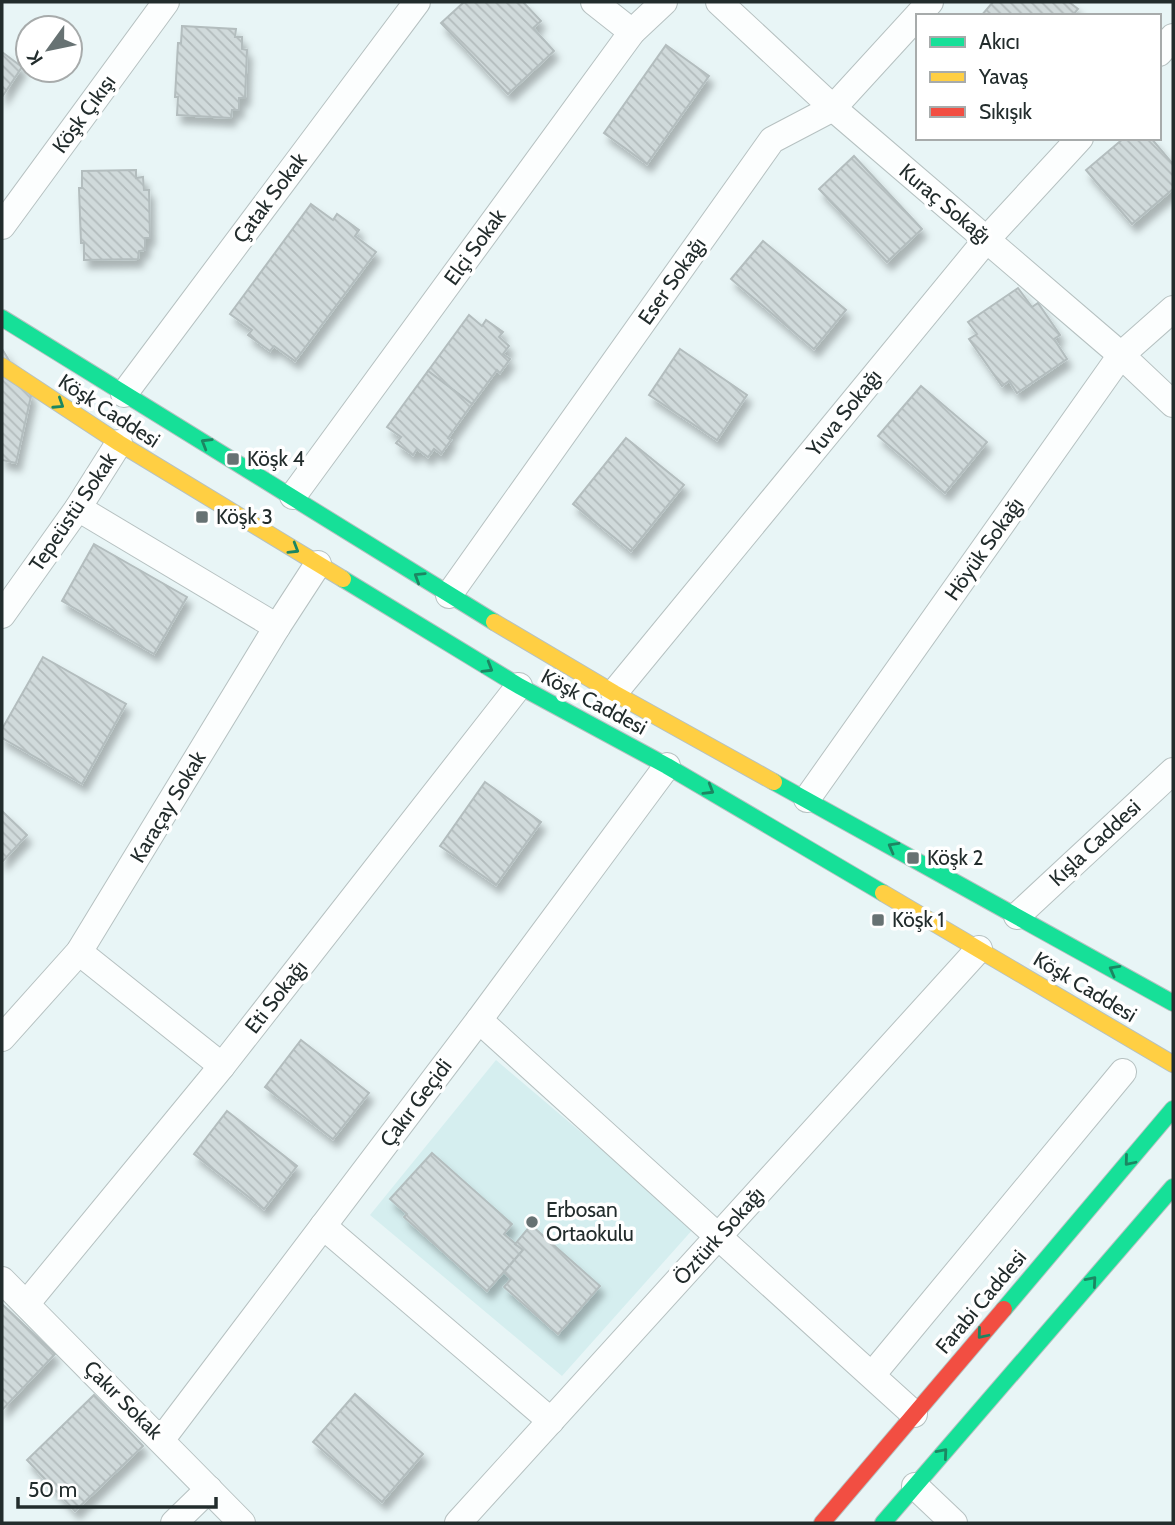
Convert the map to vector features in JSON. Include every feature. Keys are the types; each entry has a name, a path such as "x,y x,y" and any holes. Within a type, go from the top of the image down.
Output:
{"street":[{"name":"Köşk Çıkışı","path":"2,226 166,2"},
{"name":"Çatak Sokak","path":"124,394 417,2"},
{"path":"594,2 632,32"},
{"name":"Elçi Sokak","path":"293,496 632,32 664,2"},
{"name":"Kuraç Sokağı","path":"719,2 833,108 1121,355 1173,404"},
{"name":"Eser Sokağı","path":"449,595 772,140 833,108 916,17"},
{"path":"1161,51 1173,37"},
{"name":"Yuva Sokağı","path":"614,693 987,239 1078,140"},
{"name":"Höyük Sokağı","path":"807,799 1121,355 1173,309"},
{"name":"Köşk Caddesi","path":"2,318 449,595 614,693 1173,1003"},
{"name":"Köşk Caddesi","path":"2,366 119,443 519,686 667,766 1173,1064"},
{"name":"Tepeüstü Sokak","path":"2,615 78,508 119,443"},
{"path":"78,508 276,627"},
{"name":"Karaçay Sokak","path":"2,1038 79,952 276,627 318,564"},
{"name":"Eti Sokağı","path":"27,1303 222,1066 519,686"},
{"name":"Çakır Geçidi","path":"162,1439 667,766"},
{"name":"Kışla Caddesi","path":"1017,916 1173,771"},
{"name":"Öztürk Sokağı","path":"458,1523 979,949"},
{"path":"79,952 222,1066"},
{"path":"479,1020 914,1414"},
{"path":"872,1375 1123,1072"},
{"name":"Farabi Caddesi","path":"822,1523 1173,1109"},
{"path":"883,1523 1173,1187"},
{"path":"323,1226 551,1421"},
{"name":"Çakır Sokak","path":"2,1280 162,1439 242,1523"},
{"path":"915,1486 954,1523"},
{"path":"174,1523 209,1489"}],"shaded area":[{"name":"Erbosan Ortaokulu","path":"496,1060 694,1228 562,1376 370,1215"}],"building":[{"path":"464,2 523,2 541,21 533,28 554,51 508,94 441,23"},
{"path":"993,2 1069,2 1078,9 1074,14 983,14"},
{"path":"182,26 236,29 235,37 242,37 242,49 247,50 245,98 239,98 239,110 232,110 231,118 177,115 178,97 175,97 178,43 181,43"},
{"path":"666,45 709,76 647,164 604,133"},
{"path":"2,52 14,61 14,79 2,97"},
{"path":"1122,140 1153,140 1173,164 1173,189 1132,224 1086,170"},
{"path":"854,156 922,229 887,262 819,189"},
{"path":"136,170 136,178 143,177 144,190 149,190 150,238 145,238 145,250 139,251 138,259 84,260 79,188 82,188 82,171"},
{"path":"311,204 333,220 337,214 359,230 355,236 376,252 295,361 274,346 270,351 248,335 252,330 230,314"},
{"path":"763,241 846,310 814,349 731,279"},
{"path":"1018,288 1032,307 1038,303 1060,335 1054,339 1067,359 1017,393 1009,381 1002,386 969,339 977,334 968,322"},
{"path":"469,315 482,326 486,320 503,332 499,337 509,346 503,354 510,359 500,373 497,370 472,404 428,371"},
{"path":"2,349 31,396 16,463 2,460"},
{"path":"680,349 747,395 717,440 649,395"},
{"path":"428,371 472,404 448,438 451,440 441,454 434,449 428,457 417,449 413,455 396,443 401,437 387,427"},
{"path":"921,386 987,442 945,493 878,436"},
{"path":"626,438 684,485 631,551 573,504"},
{"path":"94,544 187,597 154,654 62,601"},
{"path":"43,657 126,704 82,784 2,738 2,729"},
{"path":"485,782 541,822 496,885 440,846"},
{"path":"2,811 27,835 2,862"},
{"path":"301,1040 369,1093 333,1139 265,1087"},
{"path":"227,1111 297,1166 264,1209 194,1154"},
{"path":"432,1153 512,1224 504,1234 523,1250 487,1291 404,1217 407,1214 390,1199"},
{"path":"531,1225 600,1286 558,1334 504,1287 511,1279 504,1272 523,1250 515,1244"},
{"path":"2,1304 55,1354 2,1410"},
{"path":"355,1394 423,1454 382,1502 313,1442"},
{"path":"94,1395 143,1446 75,1511 27,1460"}],"traffic: fast":[{"path":"2,318 494,622"},
{"path":"343,579 519,686 667,766 883,893"},
{"path":"774,782 1173,1003"},
{"path":"1004,1309 1173,1109"},
{"path":"883,1523 1173,1187"}],"traffic: slow":[{"path":"2,366 119,443 343,579"},
{"path":"494,622 614,693 774,782"},
{"path":"883,893 1173,1064"}],"traffic: jam":[{"path":"822,1523 1004,1309"}],"place":[{"name":"Köşk 4","path":"233,459"},
{"name":"Köşk 3","path":"202,517"},
{"name":"Köşk 2","path":"913,858"},
{"name":"Köşk 1","path":"878,920"},
{"name":"Erbosan Ortaokulu","path":"532,1222"}]}
